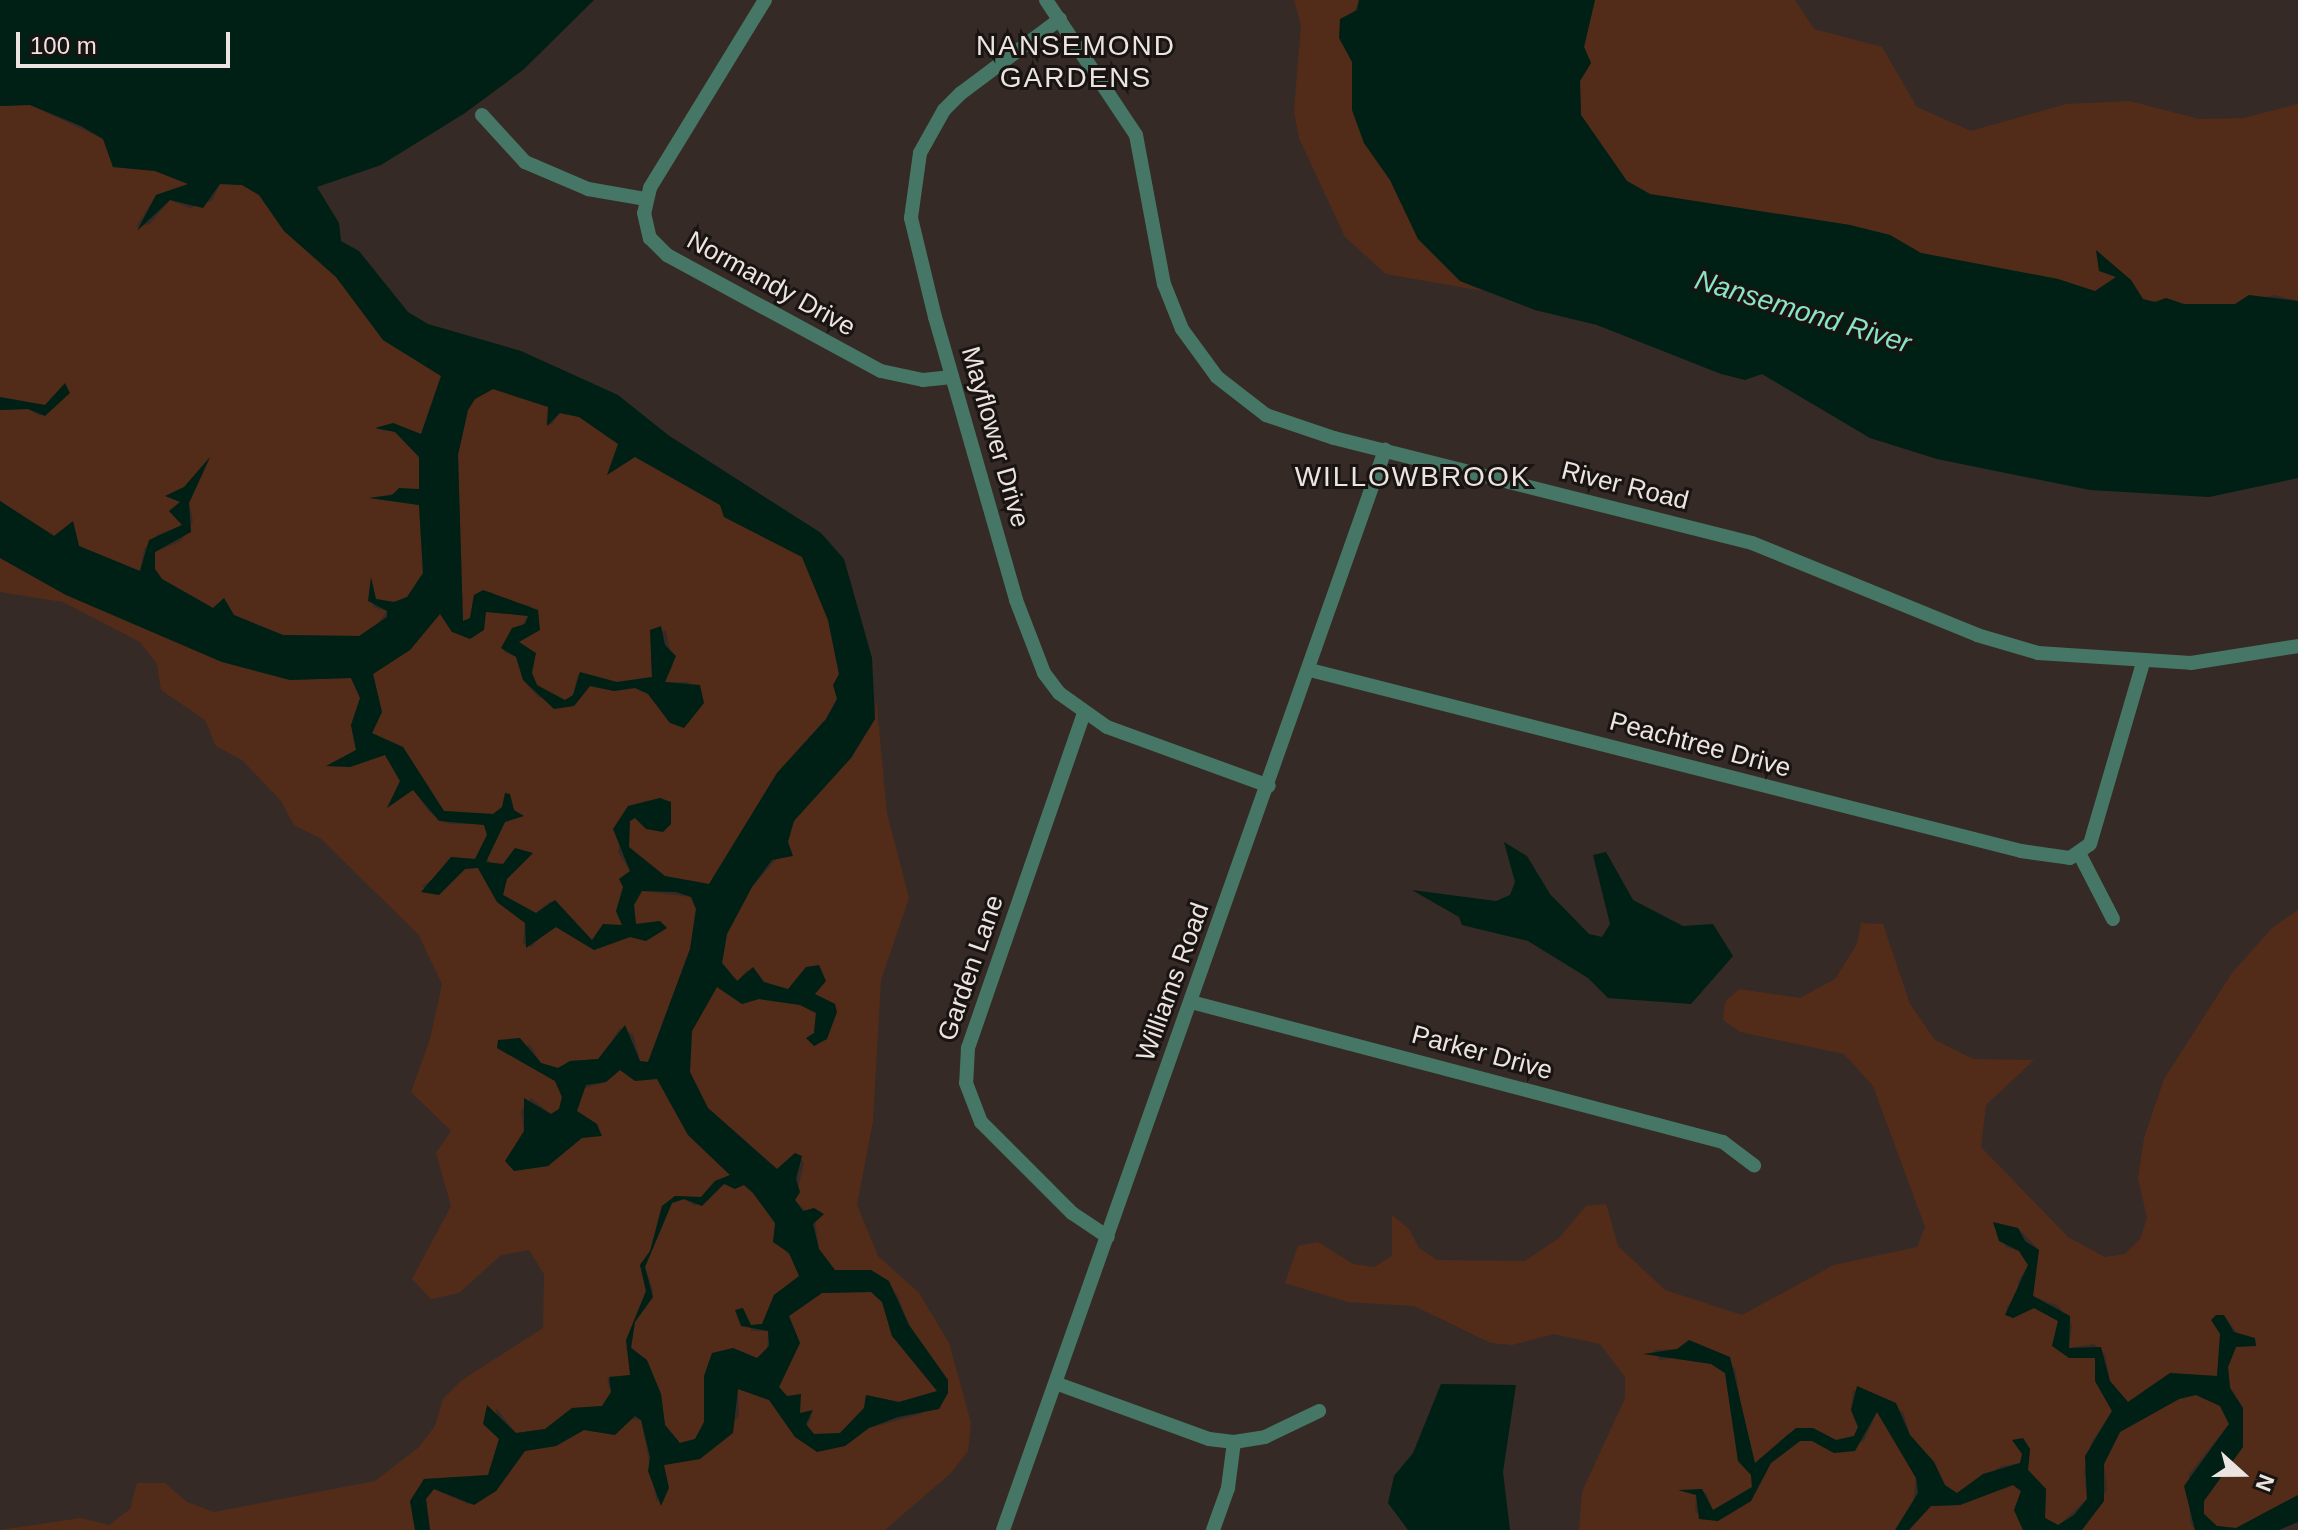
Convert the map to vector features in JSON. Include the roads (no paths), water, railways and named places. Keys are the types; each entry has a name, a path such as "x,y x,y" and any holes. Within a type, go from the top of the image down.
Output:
{"street":[{"path":"482,115 525,162 588,189 646,199 765,0"},
{"name":"River Road","path":"1046,0 1136,135 1164,284 1199,356 1236,394 1266,415 1385,450 1752,543 2015,648 2143,663 2191,663 2298,646"},
{"name":"Mayflower Drive","path":"1060,19 944,110 914,172 911,218 952,377 1033,652 1059,693 1084,713 1126,736 1269,786"},
{"name":"Normandy Drive","path":"646,199 645,226 667,255 881,371 923,380 952,377"},
{"name":"Williams Road","path":"1003,1530 1058,1384 1385,450"},
{"path":"2113,919 2080,855 2090,844 2101,813 2143,663"},
{"name":"Peachtree Drive","path":"1310,670 2021,851 2062,858 2080,855"},
{"name":"Garden Lane","path":"1084,713 968,1048 966,1083 981,1122 1072,1213 1108,1237"},
{"name":"Parker Drive","path":"1191,1002 1723,1142 1754,1165"},
{"path":"1058,1384 1209,1439 1234,1442 1265,1437 1319,1411"},
{"path":"1213,1530 1228,1488 1234,1442"}],"water":[{"path":"0,0 594,0 523,70 465,113 381,165 317,187 339,223 341,241 359,251 408,312 428,324 521,351 618,395 668,435 821,533 844,559 872,658 875,719 851,758 794,821 788,842 793,856 772,860 752,887 727,934 722,963 737,981 753,967 764,982 788,989 806,967 819,965 826,981 815,994 835,1004 837,1012 827,1039 814,1046 806,1038 814,1033 816,1013 800,1005 759,999 742,1004 717,987 692,1031 690,1072 708,1108 777,1169 795,1153 802,1156 796,1179 800,1192 795,1200 803,1211 814,1208 824,1214 813,1224 819,1249 835,1270 871,1270 889,1281 909,1325 948,1380 948,1393 939,1409 898,1417 869,1428 845,1446 817,1452 795,1437 769,1400 738,1389 733,1433 700,1459 664,1465 669,1488 661,1506 648,1471 650,1457 641,1420 635,1416 615,1435 584,1430 556,1446 525,1451 496,1491 474,1505 434,1489 426,1499 430,1530 415,1530 410,1501 424,1479 488,1475 499,1439 483,1424 487,1405 516,1433 545,1429 572,1408 602,1406 611,1392 609,1377 630,1375 626,1340 646,1291 640,1265 650,1251 662,1206 675,1196 701,1197 715,1181 730,1175 688,1135 657,1079 635,1081 620,1070 606,1082 586,1085 577,1111 597,1124 602,1136 582,1138 548,1166 514,1171 505,1161 524,1131 524,1098 551,1114 559,1109 562,1097 555,1081 497,1048 498,1040 520,1038 541,1063 558,1068 570,1061 598,1059 625,1025 640,1061 648,1062 690,949 696,909 691,897 676,892 642,891 634,905 636,924 660,921 667,928 646,941 630,937 594,950 556,927 526,948 525,923 497,902 478,868 465,869 439,895 421,892 451,857 475,859 487,835 484,825 439,821 413,790 387,808 400,781 385,755 350,767 326,766 356,750 351,725 360,698 351,678 290,680 222,662 66,595 0,558 0,501 54,536 73,521 79,546 140,571 149,540 182,525 169,511 180,502 165,496 184,487 210,457 189,503 191,532 155,552 155,569 162,579 213,608 224,598 234,615 283,635 359,636 387,617 387,611 368,601 371,577 376,599 394,602 407,597 423,573 419,505 369,498 392,495 399,488 419,489 419,457 395,432 375,428 393,423 421,434 441,376 383,340 336,277 284,231 259,195 242,185 220,184 203,208 170,200 137,231 156,195 188,184 155,171 113,167 103,139 81,126 30,105 0,106","holes":["493,389 548,407 547,426 560,413 579,417 618,444 607,475 635,457 720,505 724,517 802,557 828,620 839,674 833,685 837,699 826,719 777,773 709,884 665,876 629,847 630,821 635,818 646,829 663,832 671,824 671,802 660,798 628,806 613,829 630,871 619,879 623,887 616,911 622,925 603,924 592,940 555,900 536,913 503,895 507,879 533,853 515,848 503,864 486,862 505,822 524,816 514,810 510,794 505,793 502,807 493,814 444,811 403,747 372,733 382,712 373,674 410,650 440,614 452,632 470,639 484,630 486,612 528,616 525,624 512,628 501,648 516,657 523,680 554,709 574,706 590,686 614,691 635,688 648,694 670,723 684,728 704,703 700,685 665,682 676,656 665,645 661,626 650,630 652,677 617,682 580,672 573,695 565,700 537,685 532,673 536,653 519,642 540,630 538,610 483,590 474,595 470,618 463,621 458,455 468,410 475,399","724,1184 735,1189 744,1185 775,1223 773,1242 789,1253 799,1276 774,1295 762,1324 751,1325 743,1308 735,1310 741,1326 768,1331 769,1346 757,1358 733,1348 712,1353 704,1376 704,1422 695,1439 680,1443 665,1425 661,1394 647,1360 631,1348 635,1322 653,1297 645,1267 672,1203 684,1199 702,1206","871,1292 882,1302 892,1336 937,1391 899,1402 866,1395 864,1408 840,1433 814,1434 806,1424 813,1410 800,1413 801,1394 787,1396 779,1387 800,1343 789,1316 822,1293"]},
{"name":"Nansemond River","path":"1359,0 1595,0 1584,47 1591,63 1580,81 1581,115 1627,181 1650,194 1850,225 1890,235 1921,253 2058,279 2095,291 2116,277 2099,271 2096,250 2131,280 2143,299 2155,302 2166,298 2184,304 2235,304 2249,295 2298,301 2298,478 2209,497 2090,490 1937,459 1870,438 1762,374 1745,380 1721,374 1597,325 1535,310 1460,281 1418,239 1390,180 1364,143 1352,110 1352,62 1339,38 1340,19 1357,10"},
{"path":"65,383 70,393 45,416 28,409 0,410 0,397 45,405"},
{"path":"1504,842 1527,856 1550,894 1589,934 1602,937 1610,924 1593,855 1606,852 1633,900 1683,926 1713,924 1733,956 1691,1004 1608,998 1588,978 1528,941 1462,925 1459,917 1412,890 1496,901 1510,895 1515,882"},
{"path":"1993,1222 2018,1228 2025,1241 2039,1250 2033,1296 2070,1316 2069,1348 2101,1347 2110,1381 2128,1402 2170,1373 2217,1376 2220,1334 2211,1320 2216,1315 2224,1315 2234,1332 2255,1338 2256,1346 2236,1347 2228,1367 2230,1388 2243,1408 2243,1447 2204,1501 2204,1514 2217,1526 2236,1528 2298,1495 2298,1522 2279,1530 2195,1530 2184,1486 2229,1424 2220,1406 2196,1395 2179,1399 2120,1432 2104,1464 2104,1501 2082,1530 2023,1530 2014,1510 2021,1491 2013,1485 1960,1505 1931,1506 1909,1530 1895,1530 1918,1493 1916,1478 1877,1412 1855,1451 1834,1453 1812,1441 1800,1441 1771,1463 1751,1501 1718,1521 1699,1519 1696,1495 1678,1490 1702,1489 1713,1510 1752,1487 1751,1475 1738,1461 1725,1373 1711,1364 1643,1354 1677,1349 1689,1340 1730,1357 1755,1463 1796,1428 1813,1428 1836,1440 1854,1436 1858,1427 1851,1410 1857,1386 1896,1403 1910,1435 1934,1462 1945,1485 1957,1493 1983,1474 2020,1463 2022,1454 2012,1440 2023,1438 2030,1449 2028,1470 2046,1489 2045,1518 2058,1525 2074,1515 2087,1499 2085,1456 2112,1411 2095,1381 2095,1358 2069,1358 2052,1346 2058,1321 2034,1308 2013,1318 2005,1315 2028,1265 2019,1251 1999,1241"},
{"path":"1441,1384 1516,1385 1503,1472 1510,1530 1408,1530 1388,1503 1394,1476 1413,1453"}],"district":[{"name":"NANSEMOND GARDENS","path":"1076,62"},
{"name":"WILLOWBROOK","path":"1413,477"}]}
